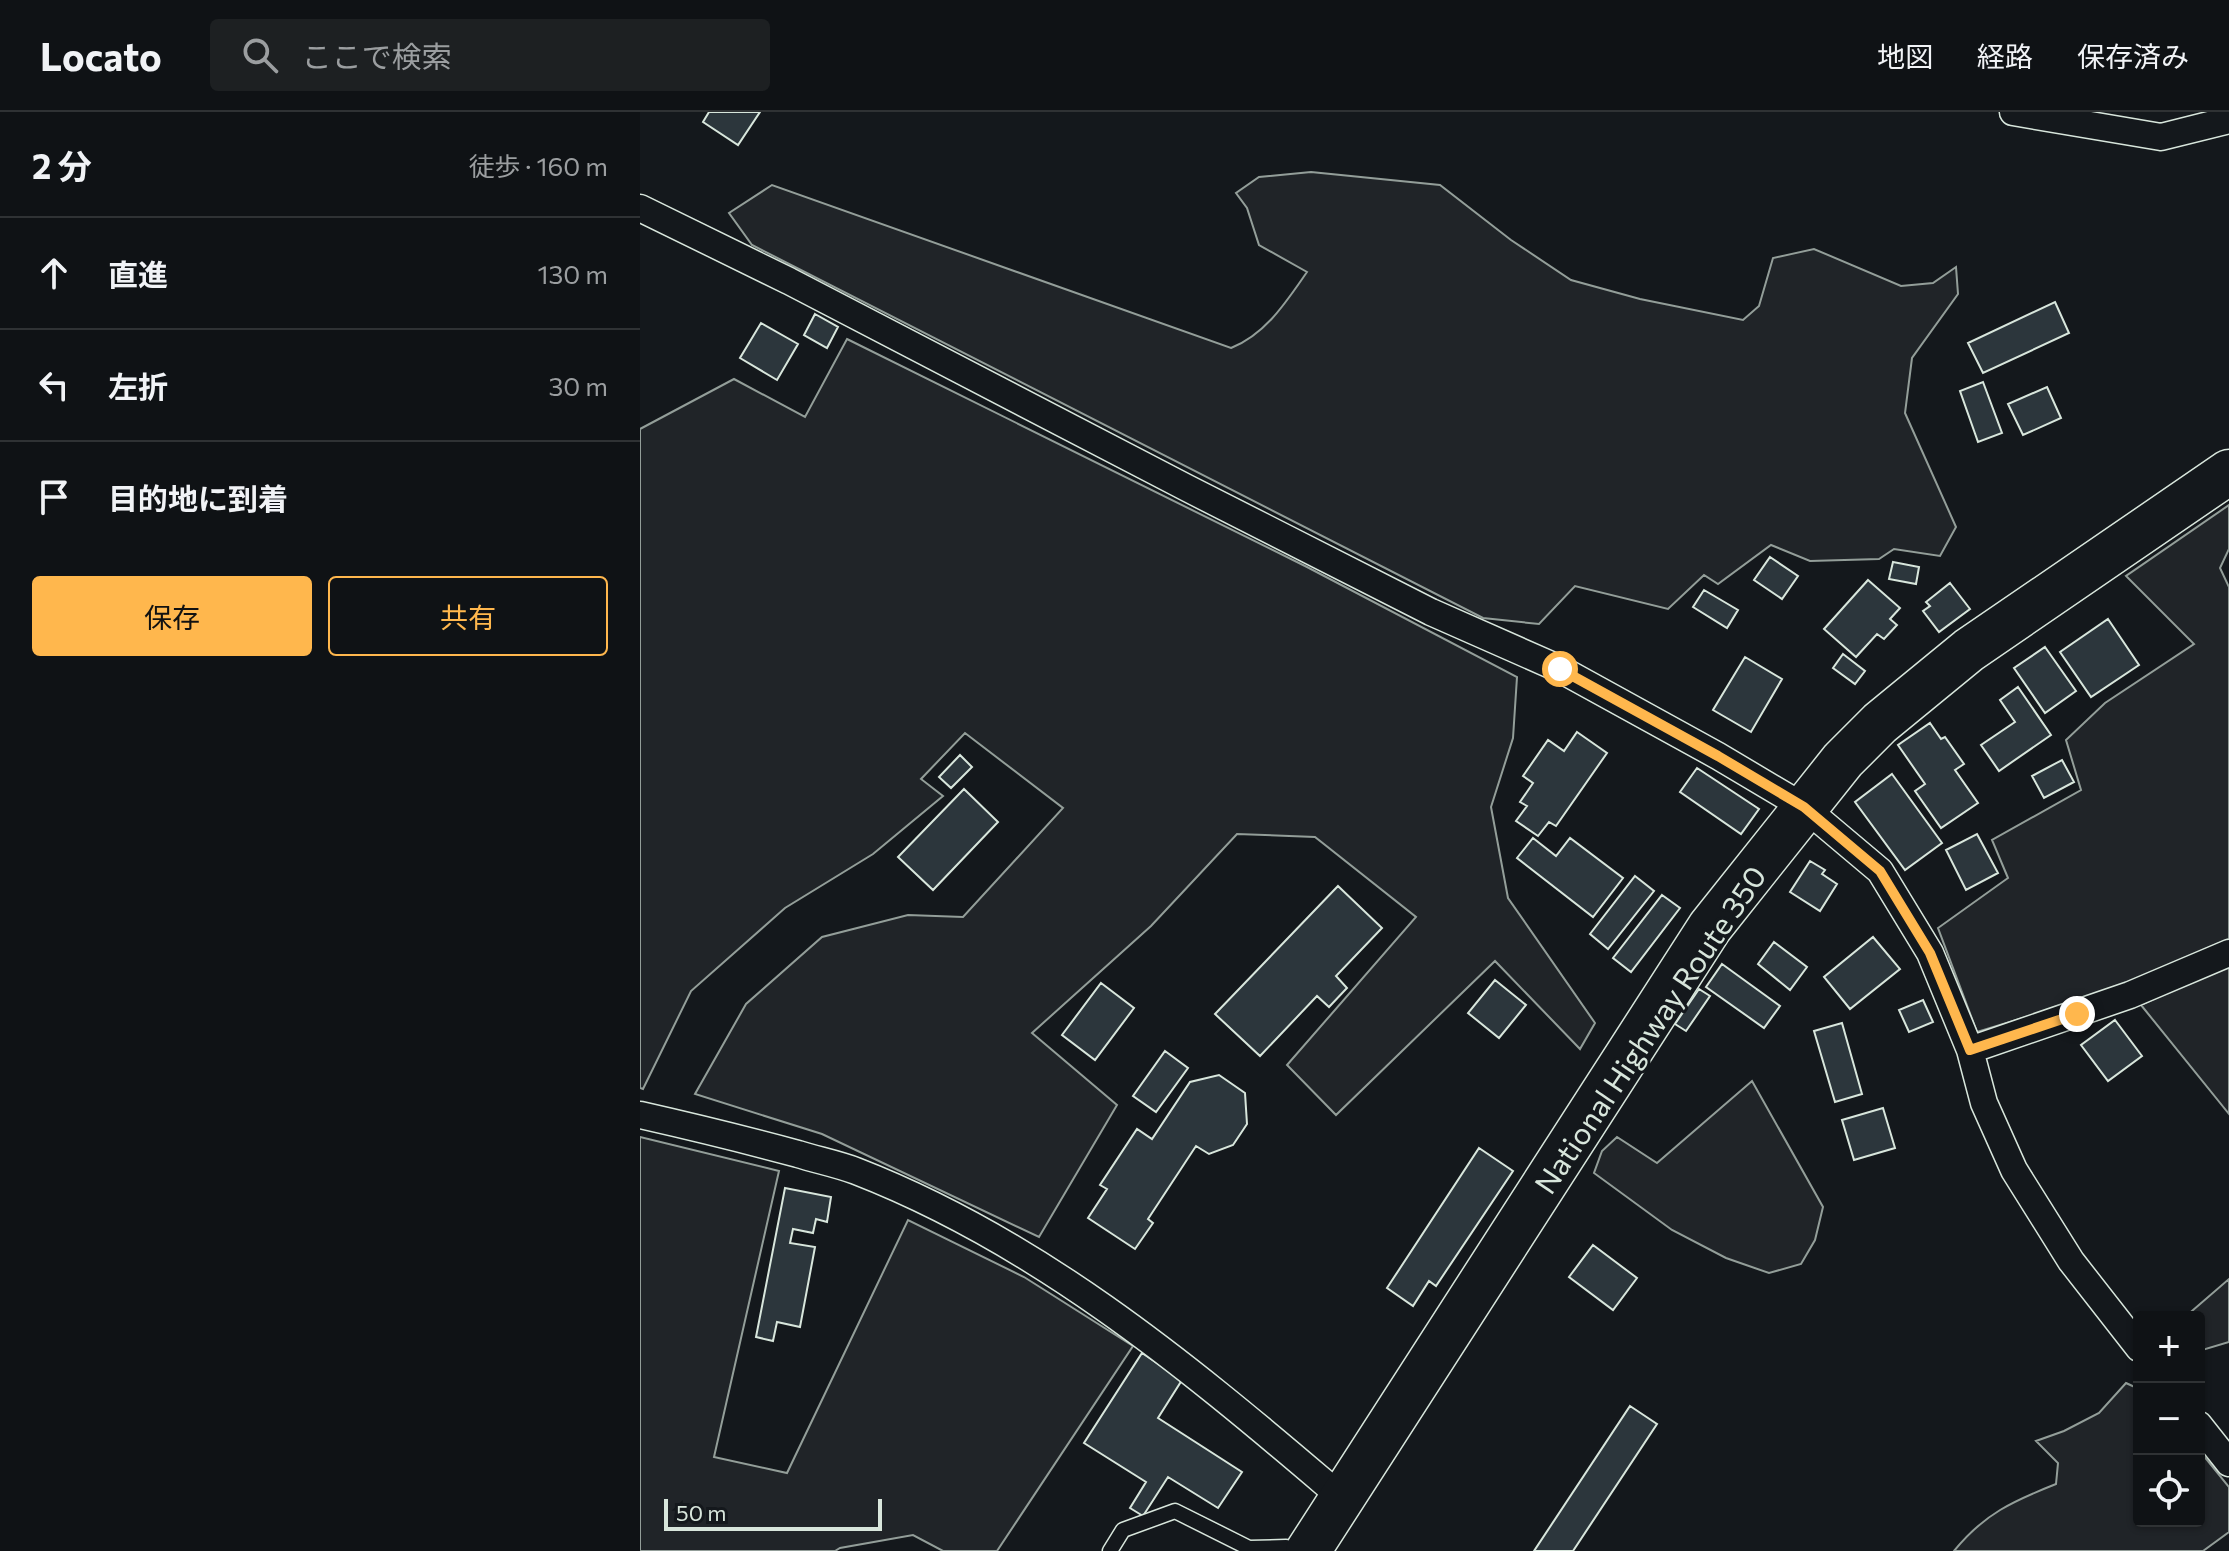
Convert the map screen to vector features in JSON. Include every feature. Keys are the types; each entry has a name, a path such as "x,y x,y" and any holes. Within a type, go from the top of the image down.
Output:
{"highway":[{"name":"National Highway Route 350","path":"1308,1551 1710,927 1843,760 1880,723 1969,650 2229,472"}],"street":[{"path":"2013,112 2161,137 2229,120"},
{"path":"640,208 789,281 1431,612 1560,669 1804,807 1880,871 1930,953 1970,1050 1984,1103 2014,1170 2071,1261 2133,1340"},
{"path":"1970,1050 2130,995 2229,953"},
{"path":"640,1115 760,1143 855,1171 941,1210 1016,1251 1137,1330 1230,1402 1327,1485 1340,1500"},
{"path":"2205,1433 2229,1463"}],"lane":[{"path":"1110,1551 1123,1530 1175,1511 1249,1548 1286,1547 1292,1551"}],"shaded area":[{"path":"1311,172 1440,185 1511,240 1571,280 1640,299 1743,320 1759,306 1773,258 1814,249 1901,286 1933,283 1956,267 1958,294 1912,358 1905,413 1956,527 1940,556 1894,549 1879,559 1810,561 1771,545 1718,584 1704,575 1668,609 1575,586 1539,624 1483,618 752,245 729,213 772,185 1231,348 1265,326 1307,272 1259,245 1247,208 1236,193 1259,177"},
{"path":"847,339 1307,567 1517,677 1513,738 1491,807 1508,898 1595,1023 1580,1049 1495,961 1336,1115 1287,1065 1416,917 1315,837 1237,834 1151,926 1032,1033 1117,1105 1039,1237 822,1134 695,1094 746,1004 822,937 908,915 963,917 1063,808 965,733 921,779 943,796 873,854 785,908 691,991 643,1089 640,1088 640,429 734,379 805,417"},
{"path":"2229,505 2229,549 2220,568 2229,587 2229,939 2101,994 1977,1032 1938,928 2008,878 1992,840 2081,790 2066,740 2105,703 2194,644 2126,576"},
{"path":"2229,963 2229,1114 2141,1005"},
{"path":"1752,1081 1823,1207 1815,1240 1801,1264 1769,1273 1726,1258 1672,1230 1594,1173 1602,1151 1617,1137 1657,1163"},
{"path":"640,1137 779,1171 714,1457 787,1473 908,1220 1024,1277 1133,1346 997,1551 943,1551 913,1535 835,1551 640,1551"},
{"path":"2229,1279 2229,1342 2205,1349 2205,1311 2192,1311"},
{"path":"2126,1383 2133,1386 2133,1527 2205,1527 2205,1457 2229,1487 2229,1532 2203,1551 1954,1551 1977,1527 2000,1510 2056,1484 2058,1463 2036,1441 2099,1413"}],"building":[{"path":"709,112 760,112 738,145 703,122"},
{"path":"2055,302 2069,333 1983,373 1968,343"},
{"path":"815,314 838,327 827,348 804,335"},
{"path":"761,323 798,344 777,380 740,358"},
{"path":"1983,382 2002,433 1978,442 1960,391"},
{"path":"2047,387 2061,418 2023,435 2008,404"},
{"path":"1770,557 1798,576 1782,599 1754,580"},
{"path":"1893,562 1919,567 1916,584 1889,579"},
{"path":"1868,580 1900,608 1890,619 1897,625 1884,639 1877,634 1856,657 1824,629"},
{"path":"1950,583 1970,609 1939,632 1923,611 1930,606 1926,602"},
{"path":"1704,590 1738,610 1727,628 1693,607"},
{"path":"2108,619 2139,665 2091,697 2060,652"},
{"path":"2045,647 2076,691 2045,713 2014,668"},
{"path":"1843,654 1865,671 1855,684 1833,668"},
{"path":"1745,657 1782,679 1751,732 1713,710"},
{"path":"2018,687 2051,735 1999,771 1981,745 2015,722 2000,700"},
{"path":"1930,723 1941,739 1945,737 1964,764 1955,770 1978,803 1941,828 1915,791 1925,784 1898,745"},
{"path":"1577,732 1607,753 1556,826 1549,822 1538,836 1516,821 1527,806 1520,802 1533,783 1523,776 1548,740 1564,751"},
{"path":"960,755 972,767 951,788 939,777"},
{"path":"2062,760 2074,782 2044,798 2032,776"},
{"path":"1697,768 1759,809 1741,834 1680,792"},
{"path":"1892,774 1942,843 1905,870 1855,802"},
{"path":"964,789 998,822 933,890 898,857"},
{"path":"1977,834 1998,873 1966,890 1946,850"},
{"path":"1533,838 1556,856 1570,838 1623,878 1593,917 1517,858"},
{"path":"1810,861 1825,870 1822,874 1837,884 1820,911 1790,892"},
{"path":"1635,876 1654,891 1608,949 1590,934"},
{"path":"1338,886 1382,928 1336,976 1347,988 1329,1007 1317,996 1260,1056 1215,1014"},
{"path":"1662,895 1680,908 1631,972 1613,958"},
{"path":"1873,937 1900,969 1850,1009 1824,977"},
{"path":"1774,942 1807,967 1790,990 1758,964"},
{"path":"1722,964 1780,1006 1764,1028 1706,987"},
{"path":"1495,980 1526,1005 1499,1038 1468,1013"},
{"path":"1101,983 1134,1008 1095,1060 1062,1035"},
{"path":"1699,989 1710,996 1686,1031 1675,1024"},
{"path":"1923,1000 1933,1022 1909,1032 1899,1010"},
{"path":"2115,1020 2142,1056 2108,1081 2081,1045"},
{"path":"1842,1023 1862,1094 1835,1102 1814,1031"},
{"path":"1165,1051 1188,1068 1156,1112 1133,1096"},
{"path":"1219,1075 1245,1093 1247,1124 1233,1145 1209,1154 1196,1146 1148,1219 1153,1223 1135,1249 1088,1218 1107,1189 1100,1185 1137,1129 1152,1139 1190,1082"},
{"path":"1883,1108 1895,1148 1854,1160 1842,1120"},
{"path":"1479,1148 1513,1171 1436,1286 1429,1281 1413,1306 1387,1288"},
{"path":"785,1188 831,1197 827,1222 816,1219 813,1233 793,1229 790,1243 815,1247 800,1327 777,1322 773,1341 756,1337"},
{"path":"1593,1245 1637,1278 1613,1310 1569,1277"},
{"path":"1142,1353 1182,1380 1158,1418 1242,1472 1218,1508 1168,1477 1143,1516 1130,1508 1146,1482 1084,1443"},
{"path":"1630,1406 1657,1424 1573,1551 1534,1551"}],"route":[{"path":"1560,669 1804,807 1880,871 1930,953 1970,1050 2077,1014"}]}
